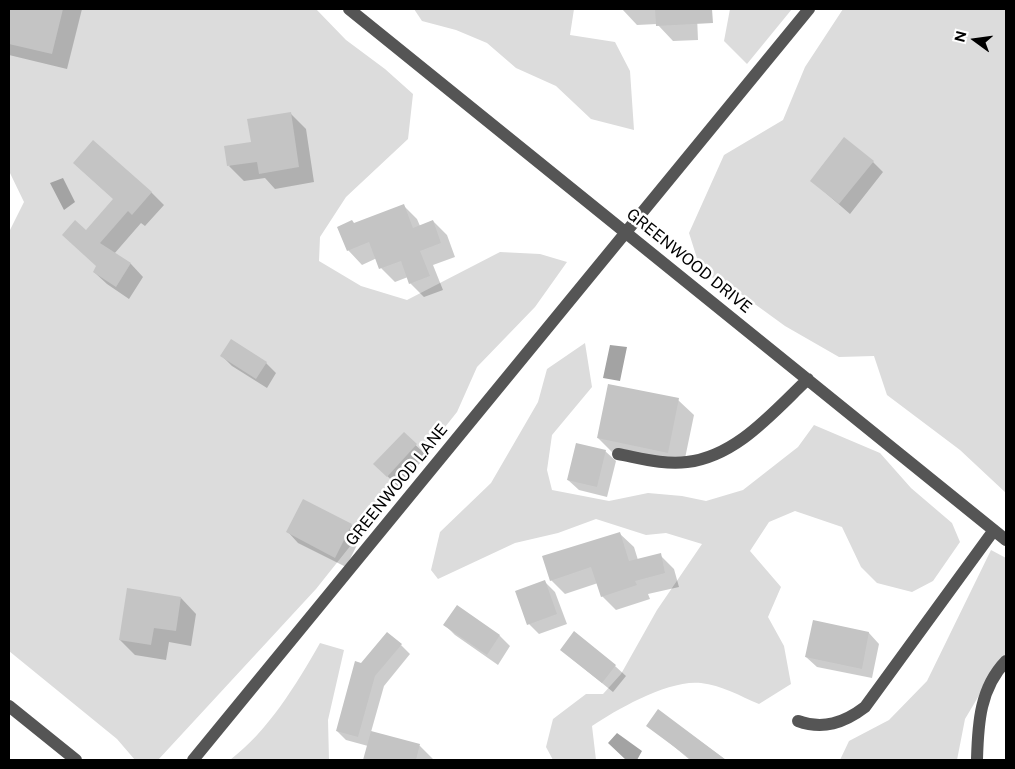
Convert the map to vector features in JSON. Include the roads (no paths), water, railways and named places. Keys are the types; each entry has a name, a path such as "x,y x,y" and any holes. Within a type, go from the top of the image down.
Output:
{"street":[{"name":"GREENWOOD DRIVE","path":"349,9 1006,540"},
{"name":"GREENWOOD LANE","path":"193,760 809,9"},
{"path":"618,454 668,462 686,462 709,457 730,448 747,435 808,379"},
{"path":"798,721 810,725 836,723 854,715 865,707 994,530"},
{"path":"976,759 978,724 982,704 989,686 1006,661"},
{"path":"9,706 76,760"}]}
